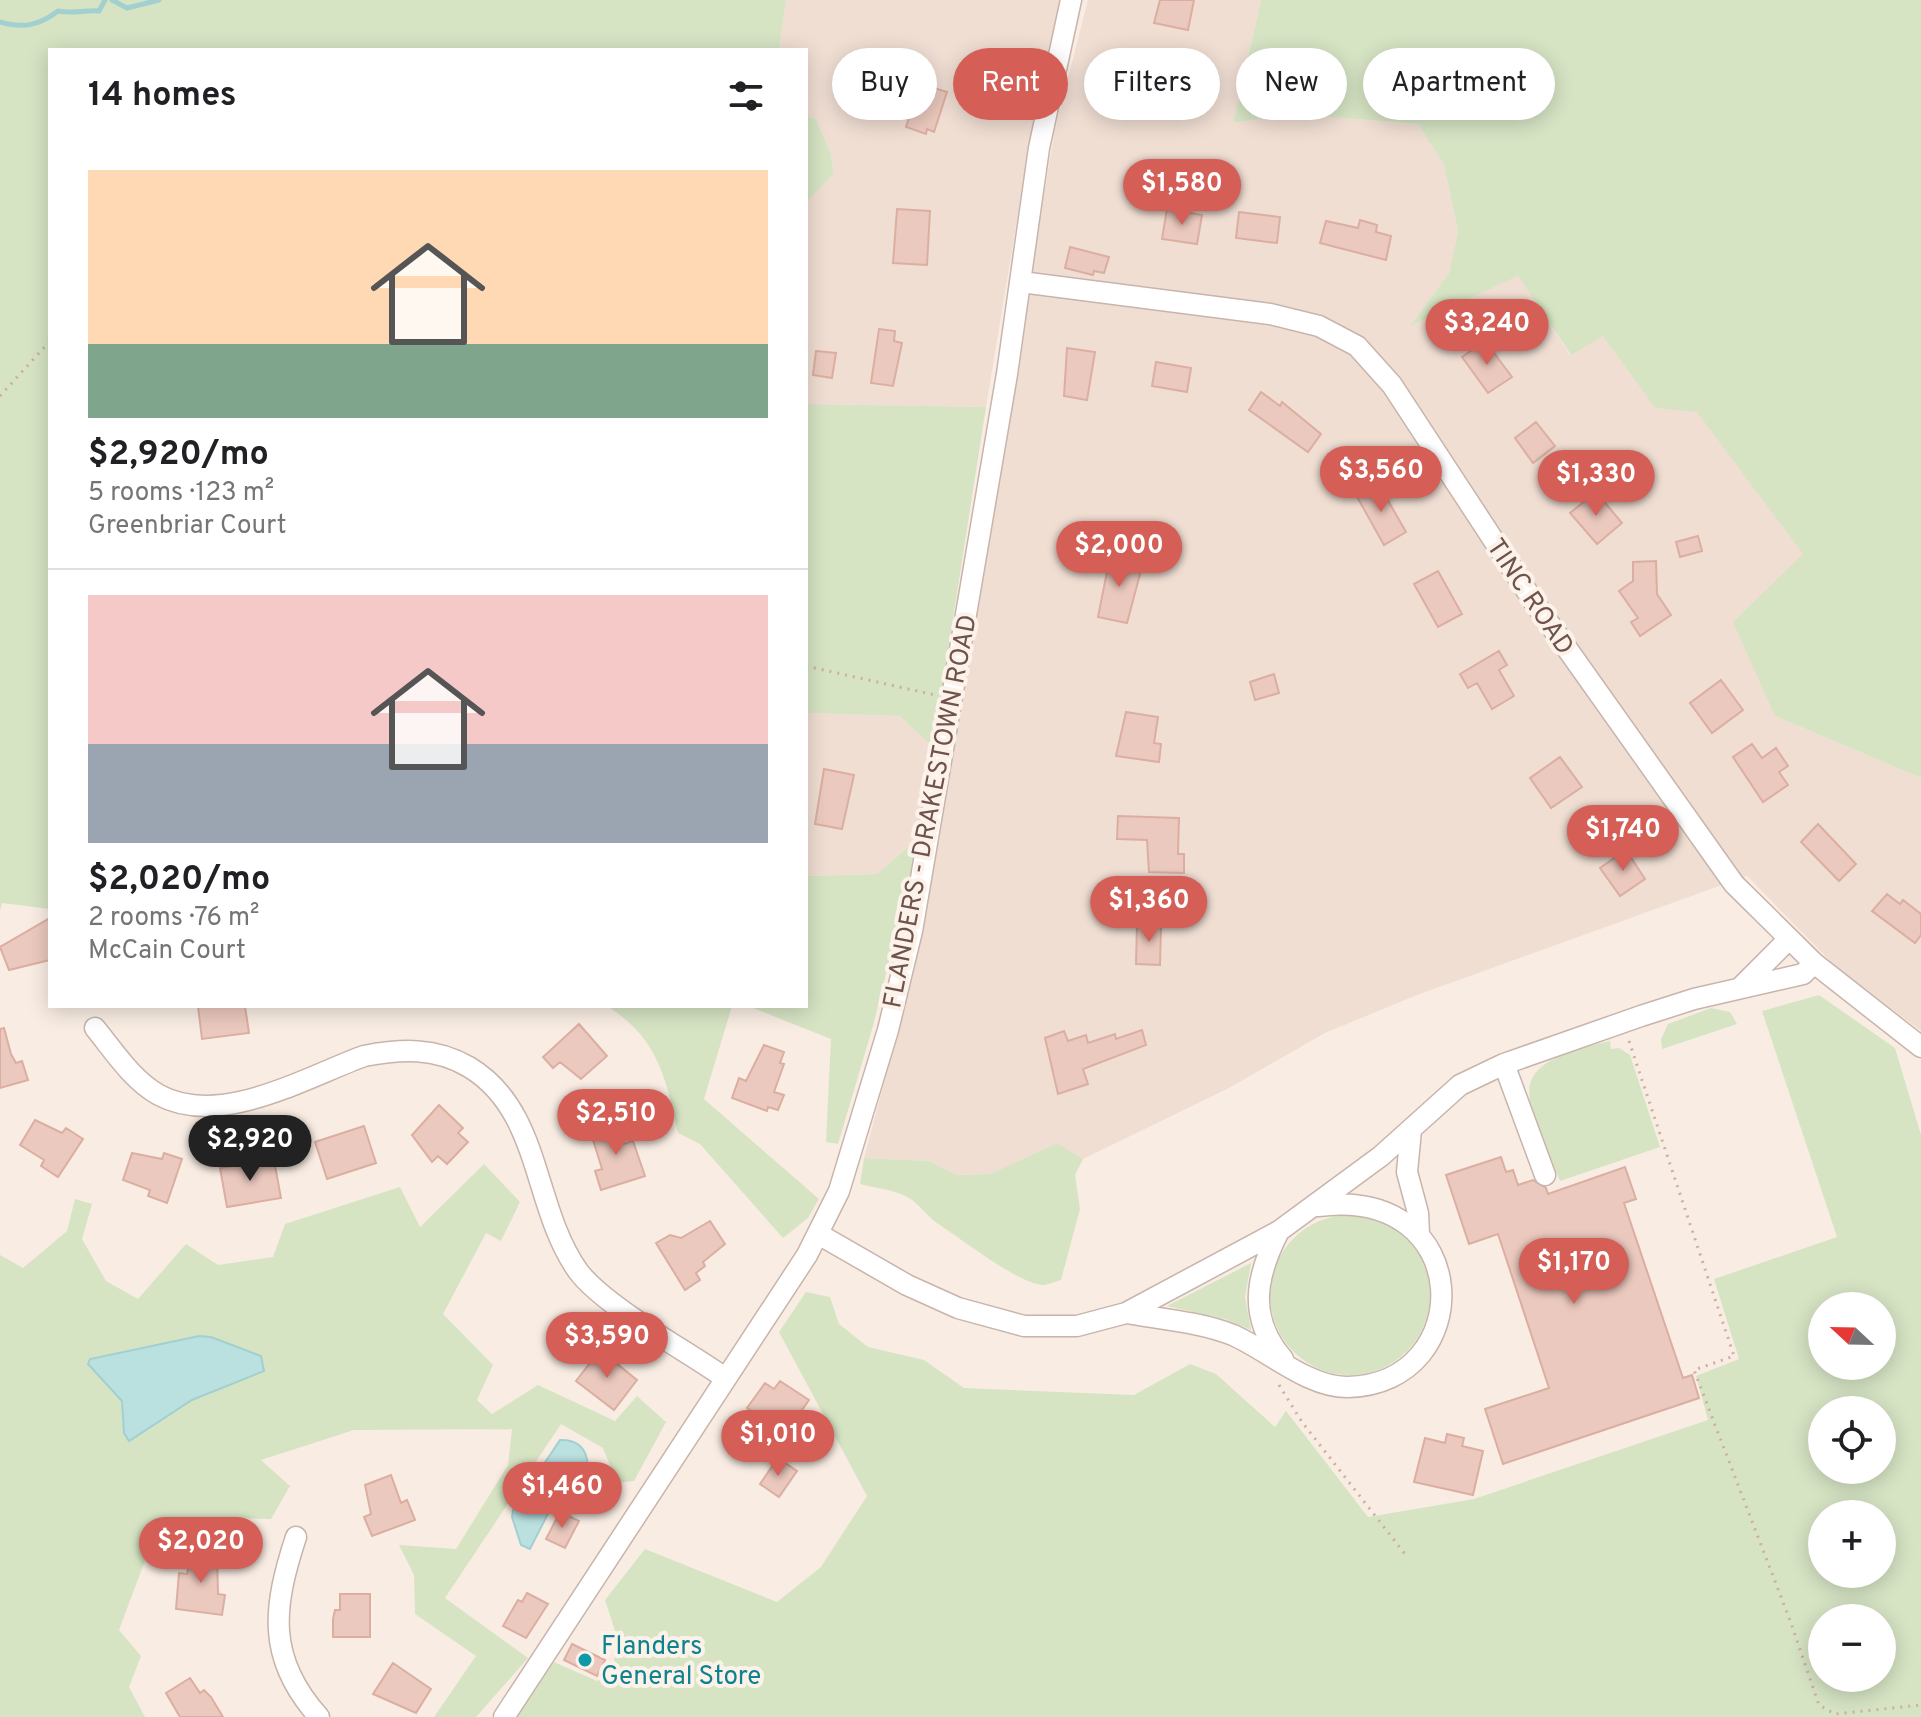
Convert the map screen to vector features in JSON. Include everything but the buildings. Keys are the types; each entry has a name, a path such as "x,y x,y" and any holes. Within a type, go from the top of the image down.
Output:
{"street":[{"name":"FLANDERS - DRAKESTOWN ROAD","path":"504,1717 820,1235 839,1191 899,988 952,698 1021,282 1039,148 1071,0"},
{"name":"TINC ROAD","path":"1021,282 1270,314 1319,326 1357,346 1392,385 1512,570 1699,839 1753,906 1788,940 1921,1047"},
{"path":"1741,987 1788,940"},
{"path":"820,1235 924,1294 1008,1323 1058,1328 1126,1313 1279,1231 1318,1206 1411,1130 1460,1085 1504,1064 1623,1022 1741,987 1803,974 1814,963"},
{"path":"95,1028 138,1079 157,1094 188,1106 233,1104 364,1056 385,1052 425,1050 459,1061 495,1084 515,1110 550,1218 579,1272 600,1293 725,1378"},
{"path":"1504,1064 1545,1175"},
{"path":"1411,1130 1407,1172 1418,1213 1419,1234"},
{"path":"1126,1313 1232,1335 1307,1377 1342,1387 1376,1383 1408,1366 1431,1338 1441,1302 1436,1265 1419,1234 1403,1219 1373,1206 1341,1203 1318,1206"},
{"path":"1279,1231 1264,1260 1257,1293 1263,1328 1285,1362"},
{"path":"296,1537 281,1585 279,1643 289,1675 319,1717"}],"path":[{"path":"0,396 48,343"},
{"path":"808,666 952,698"},
{"path":"1623,1022 1734,1356 1694,1370 1791,1623 1819,1705 1835,1714 1921,1705"},
{"path":"1278,1383 1302,1422 1405,1554"}],"shaded area":[{"path":"786,0 1062,0 1051,48 953,48 953,120 1035,120 986,407 808,404 808,200 834,174 831,154 816,119 808,117 808,48 779,48"},
{"path":"1088,0 1261,0 1250,48 1236,48 1236,110 1233,123 1347,118 1418,124 1444,165 1458,231 1449,273 1411,325 1518,276 1570,355 1603,335 1655,408 1697,411 1804,555 1775,716 1921,778 1921,1031 1836,967 1747,876 1417,995 1325,1033 1229,1088 1083,1159 1057,1143 990,1174 957,1175 929,1161 864,1158 915,967 1055,129 1057,120 1068,120 1068,78"},
{"path":"808,713 901,716 933,747 920,837 877,874 808,876"}],"green space":[{"path":"0,0 786,0 779,48 48,48 48,909 2,903 0,911"},
{"path":"1261,0 1921,0 1921,778 1775,716 1733,622 1803,554 1697,412 1655,408 1603,336 1571,355 1518,276 1410,326 1449,273 1458,231 1444,165 1418,124 1369,120 1555,120 1555,48 1363,48 1363,120 1347,118 1347,48 1250,48"},
{"path":"1236,110 1236,120 1254,120 1233,123"},
{"path":"808,117 816,119 831,154 834,174 808,200"},
{"path":"808,404 986,407 933,747 900,716 808,713"},
{"path":"920,837 873,1026 838,1144 826,1142 831,1039 753,1008 808,1008 808,876 877,874"},
{"path":"1819,995 1895,1048 1921,1135 1921,1717 517,1717 554,1662 597,1681 614,1675 615,1631 605,1600 645,1549 777,1602 821,1567 867,1496 779,1332 806,1292 830,1297 839,1324 868,1347 924,1360 964,1388 1134,1395 1190,1364 1216,1374 1275,1427 1286,1411 1368,1517 1474,1499 1708,1420 1696,1376 1739,1359 1714,1279 1837,1237 1762,1011"},
{"path":"610,1008 731,1008 704,1099 819,1199 808,1218 783,1238 700,1144 678,1133 657,1061 649,1046 624,1018"},
{"path":"1711,1008 1730,1012 1737,1024 1662,1049 1661,1039 1668,1024"},
{"path":"1610,1041 1611,1049 1619,1048 1630,1055 1660,1147 1560,1181 1531,1105 1530,1088 1535,1074 1549,1061"},
{"path":"1057,1143 1083,1159 1075,1175 1080,1209 1061,1280 1045,1285 1019,1277 989,1259 937,1223 904,1195 860,1184 864,1158 929,1161 957,1175 990,1174"},
{"path":"484,1164 520,1202 501,1241 486,1233 443,1314 493,1365 477,1400 492,1414 538,1385 615,1421 637,1396 666,1422 634,1481 617,1483 603,1448 561,1424 445,1598 528,1658 476,1717 434,1717 476,1656 415,1614 414,1575 399,1545 456,1549 508,1465 512,1429 354,1430 261,1460 290,1486 271,1519 233,1518 146,1558 119,1630 141,1656 129,1687 145,1717 0,1717 0,1255 23,1268 67,1231 75,1199 92,1204 82,1239 106,1281 138,1299 186,1244 218,1265 273,1257 285,1224 400,1187 420,1227"},
{"path":"1350,1215 1380,1221 1406,1239 1424,1265 1430,1295 1424,1325 1406,1351 1380,1369 1350,1375 1320,1369 1294,1351 1276,1325 1270,1295 1276,1265 1294,1239 1320,1221"},
{"path":"1251,1263 1245,1297 1251,1330 1225,1319 1167,1306"}],"water":[{"path":"199,1336 211,1337 261,1356 264,1371 192,1400 129,1441 124,1433 122,1401 88,1364 90,1359"},
{"path":"560,1440 577,1444 586,1455 586,1479 583,1487 569,1486 558,1494 530,1549 521,1545 512,1517 513,1510"}],"waterway":[{"path":"0,22 24,25 45,20 58,11 99,11 105,0"},
{"path":"112,0 127,8 159,0"}],"place":[{"name":"Flanders General Store","path":"585,1660"}]}
